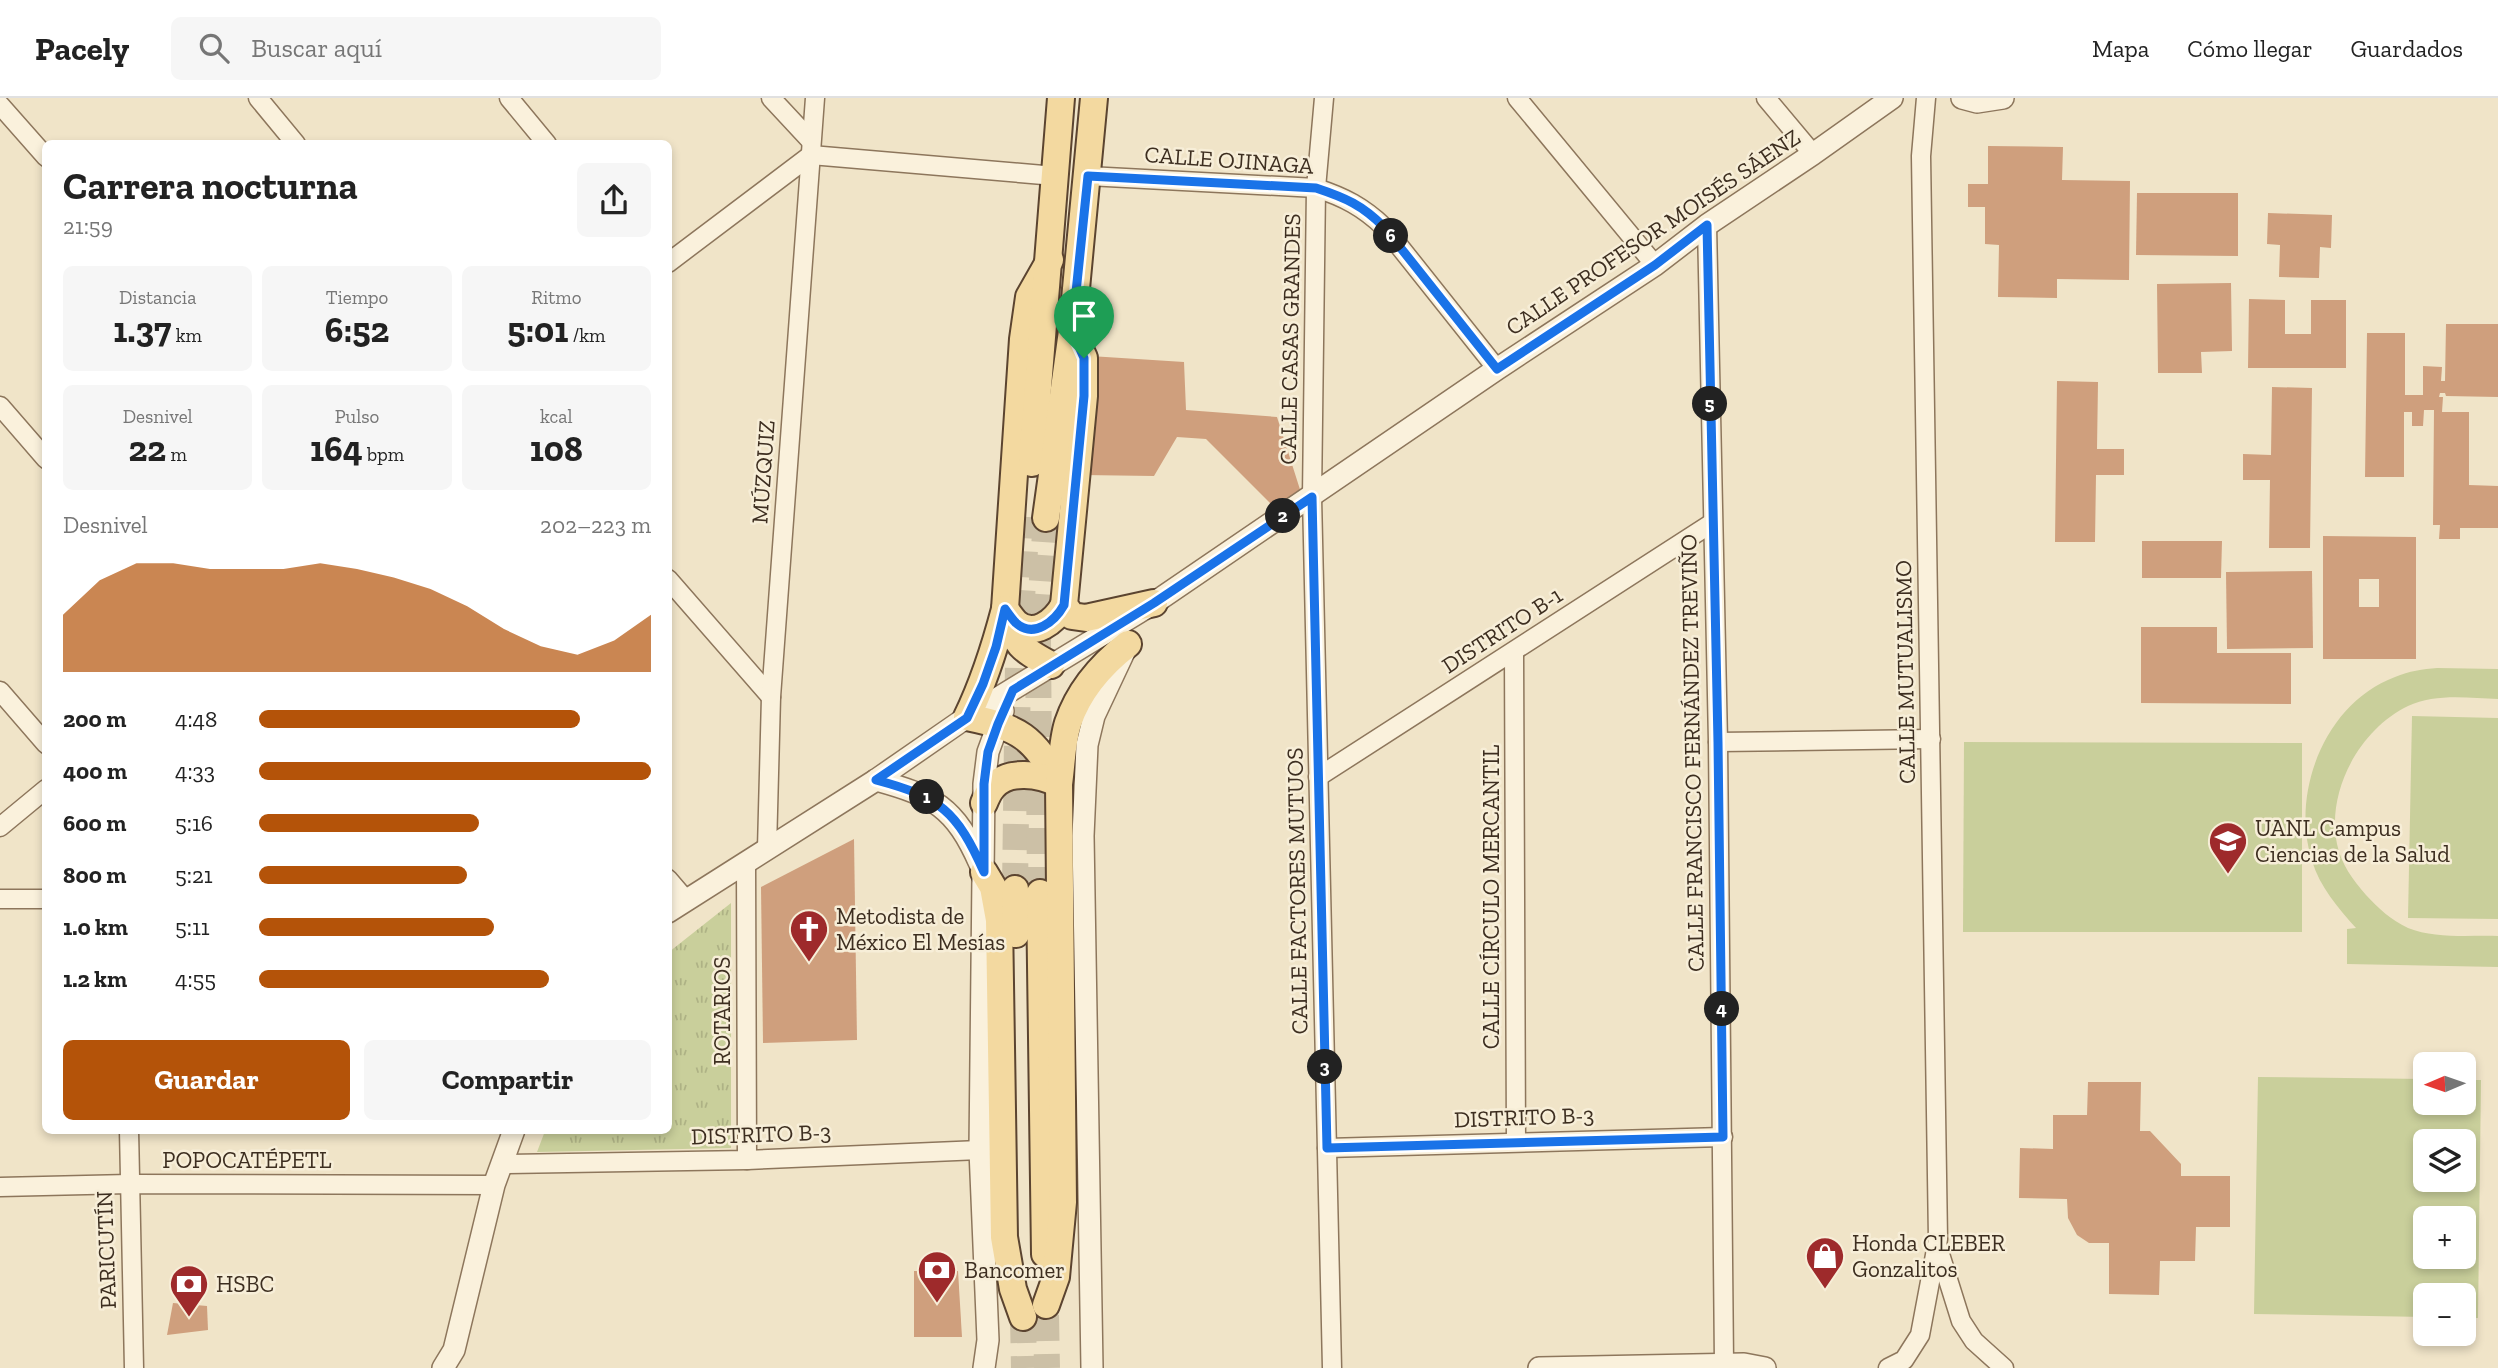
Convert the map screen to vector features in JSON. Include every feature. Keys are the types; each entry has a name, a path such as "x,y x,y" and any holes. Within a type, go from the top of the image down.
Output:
{"main road":[{"path":"1061,98 1037,517 1072,331 1094,98"},
{"path":"1050,260 1029,297 1023,339 1005,609 996,647 967,718 998,724 1030,740 1045,757 1059,784"},
{"path":"1005,609 1017,625 1030,629 1053,621 1064,605 1084,396 1084,358 1072,331"},
{"path":"1064,605 1072,616 1086,618 1154,603"},
{"path":"1005,609 1013,637 1028,653 1051,665"},
{"path":"1038,1312 1056,1278 1063,1202 1059,784 1068,724 1084,689 1105,662 1128,644"},
{"path":"984,803 994,785 1010,777 1037,776 1059,784"},
{"path":"984,872 992,887 999,920 1004,1237 1013,1289 1038,1312"},
{"path":"1028,891 1042,1129 1038,1312"}],"street":[{"path":"258,98 293,140"},
{"path":"509,98 544,140"},
{"path":"771,98 811,148 1055,176"},
{"name":"MÚZQUIZ","path":"767,849 771,697 816,98"},
{"name":"CALLE CASAS GRANDES","path":"1312,497 1316,188 1324,98"},
{"path":"1517,98 1655,265"},
{"path":"1766,98 1813,154"},
{"name":"CALLE PROFESOR MOISÉS SÁENZ","path":"674,907 876,780 967,718 1154,603 1497,369 1655,265 1707,225 1892,98"},
{"name":"CALLE MUTUALISMO","path":"1888,1368 1904,1360 1920,1335 1937,1245 1936,980 1921,156 1926,98"},
{"path":"1962,98 1977,102 2003,98"},
{"path":"0,104 42,152"},
{"path":"672,260 811,148"},
{"name":"CALLE OJINAGA","path":"1088,176 1316,188 1345,198 1366,209 1384,227 1497,369"},
{"name":"CALLE FRANCISCO FERNÁNDEZ TREVIÑO","path":"1707,225 1718,742 1724,1364"},
{"path":"0,406 42,454"},
{"name":"CALLE FACTORES MUTUOS","path":"1312,497 1332,1368"},
{"name":"DISTRITO B-1","path":"1318,777 1712,523"},
{"path":"672,584 771,697"},
{"path":"1093,1368 1083,836 1087,745 1094,716 1128,644 1154,603"},
{"name":"CALLE CÍRCULO MERCANTIL","path":"1514,653 1516,1142"},
{"path":"984,1368 988,1340 980,1150 984,784 988,752 1013,690"},
{"path":"0,691 42,739"},
{"path":"1718,742 1931,739"},
{"path":"876,780 910,789 940,804 971,843 984,872"},
{"path":"1059,784 1083,836"},
{"path":"0,827 42,792"},
{"name":"ROTARIOS","path":"747,863 747,1160"},
{"path":"0,899 42,899"},
{"name":"PARICUTÍN","path":"129,1134 134,1368"},
{"path":"443,1368 454,1350 494,1185 512,1134"},
{"name":"DISTRITO B-3","path":"1327,1148 1723,1137"},
{"name":"DISTRITO B-3","path":"501,1164 747,1160 980,1150"},
{"name":"POPOCATÉPETL","path":"0,1186 494,1185"},
{"name":"CALLE MUTUALISMO","path":"1937,1245 1961,1321 1974,1341 2004,1368"},
{"path":"1539,1368 1724,1364 1765,1368"}],"green space":[{"path":"2437,668 2498,669 2498,699 2429,699 2408,706 2375,730 2350,764 2342,783 2335,824 2337,844 2352,878 2390,917 2408,928 2429,934 2498,936 2498,967 2347,964 2347,929 2356,928 2336,905 2315,871 2306,835 2310,780 2319,753 2332,729 2349,707 2370,690 2395,677"},
{"path":"2412,716 2498,718 2498,919 2408,918"},
{"path":"1964,742 2302,743 2302,932 1963,932"},
{"path":"731,903 731,1148 537,1152 544,1134 672,1134 672,950"},
{"path":"2258,1077 2413,1079 2413,1115 2476,1115 2476,1080 2481,1080 2478,1318 2476,1283 2413,1283 2413,1317 2254,1314"}],"building":[{"path":"1988,146 2063,147 2062,180 2130,181 2129,280 2057,279 2057,298 1998,297 1999,245 1985,244 1985,207 1968,207 1968,184 1988,184"},
{"path":"2137,193 2238,193 2238,256 2136,255"},
{"path":"2268,213 2332,215 2331,248 2320,247 2319,278 2279,277 2280,245 2267,244"},
{"path":"2231,283 2232,351 2201,352 2202,373 2158,373 2157,284"},
{"path":"2249,299 2285,300 2285,334 2311,334 2311,300 2346,300 2346,368 2248,368"},
{"path":"2446,324 2498,324 2498,397 2446,396 2445,393 2440,393 2439,397 2443,397 2442,412 2469,412 2469,485 2498,486 2498,528 2460,528 2460,539 2439,539 2440,525 2433,525 2434,410 2424,410 2423,426 2412,426 2412,412 2404,412 2404,477 2365,477 2367,333 2405,333 2405,395 2423,395 2423,366 2442,367 2441,381 2445,381"},
{"path":"1090,356 1184,362 1186,410 1277,417 1303,499 1281,514 1206,439 1177,437 1154,476 1083,475"},
{"path":"2057,381 2098,382 2097,449 2124,449 2124,475 2096,475 2095,542 2055,542"},
{"path":"2272,387 2312,388 2310,548 2269,548 2270,480 2243,480 2243,454 2271,455"},
{"path":"2323,536 2416,537 2416,659 2323,659","holes":["2359,579 2379,579 2379,607 2359,607"]},
{"path":"2142,541 2222,541 2221,578 2142,578"},
{"path":"2312,571 2313,648 2227,649 2226,572"},
{"path":"2141,627 2217,627 2217,653 2291,653 2291,704 2141,703"},
{"name":"Metodista de México El Mesías","path":"854,839 857,1040 763,1043 761,887"},
{"path":"2088,1082 2141,1082 2140,1131 2150,1131 2181,1164 2181,1176 2230,1176 2230,1227 2196,1227 2195,1261 2160,1261 2159,1295 2109,1294 2109,1243 2089,1243 2077,1235 2068,1218 2067,1199 2019,1198 2020,1148 2053,1149 2053,1115 2087,1115"},
{"name":"Bancomer","path":"914,1271 958,1271 962,1337 914,1337"},
{"name":"HSBC","path":"173,1303 207,1306 208,1330 167,1335"}],"tunnel":[{"path":"1015,889 1018,663 1027,517"},
{"path":"1040,893 1038,640 1046,518"},
{"path":"1046,1315 1047,1368"},
{"path":"1023,1317 1024,1368"}],"place":[{"name":"UANL Campus Ciencias de la Salud","path":"2228,875"},
{"name":"Metodista de México El Mesías","path":"809,963"},
{"name":"Honda CLEBER Gonzalitos","path":"1825,1290"},
{"name":"Bancomer","path":"937,1304"},
{"name":"HSBC","path":"189,1318"}],"route":[{"path":"1088,176 1316,188 1345,198 1366,209 1384,227 1497,369 1655,265 1707,225 1723,1137 1327,1148 1312,497 1154,603 1013,690 988,752 984,784 984,872 971,843 940,804 910,789 876,780 967,718 996,647 1005,609 1017,625 1030,629 1053,621 1064,605 1084,396 1084,358 1072,331 1088,176"}]}
